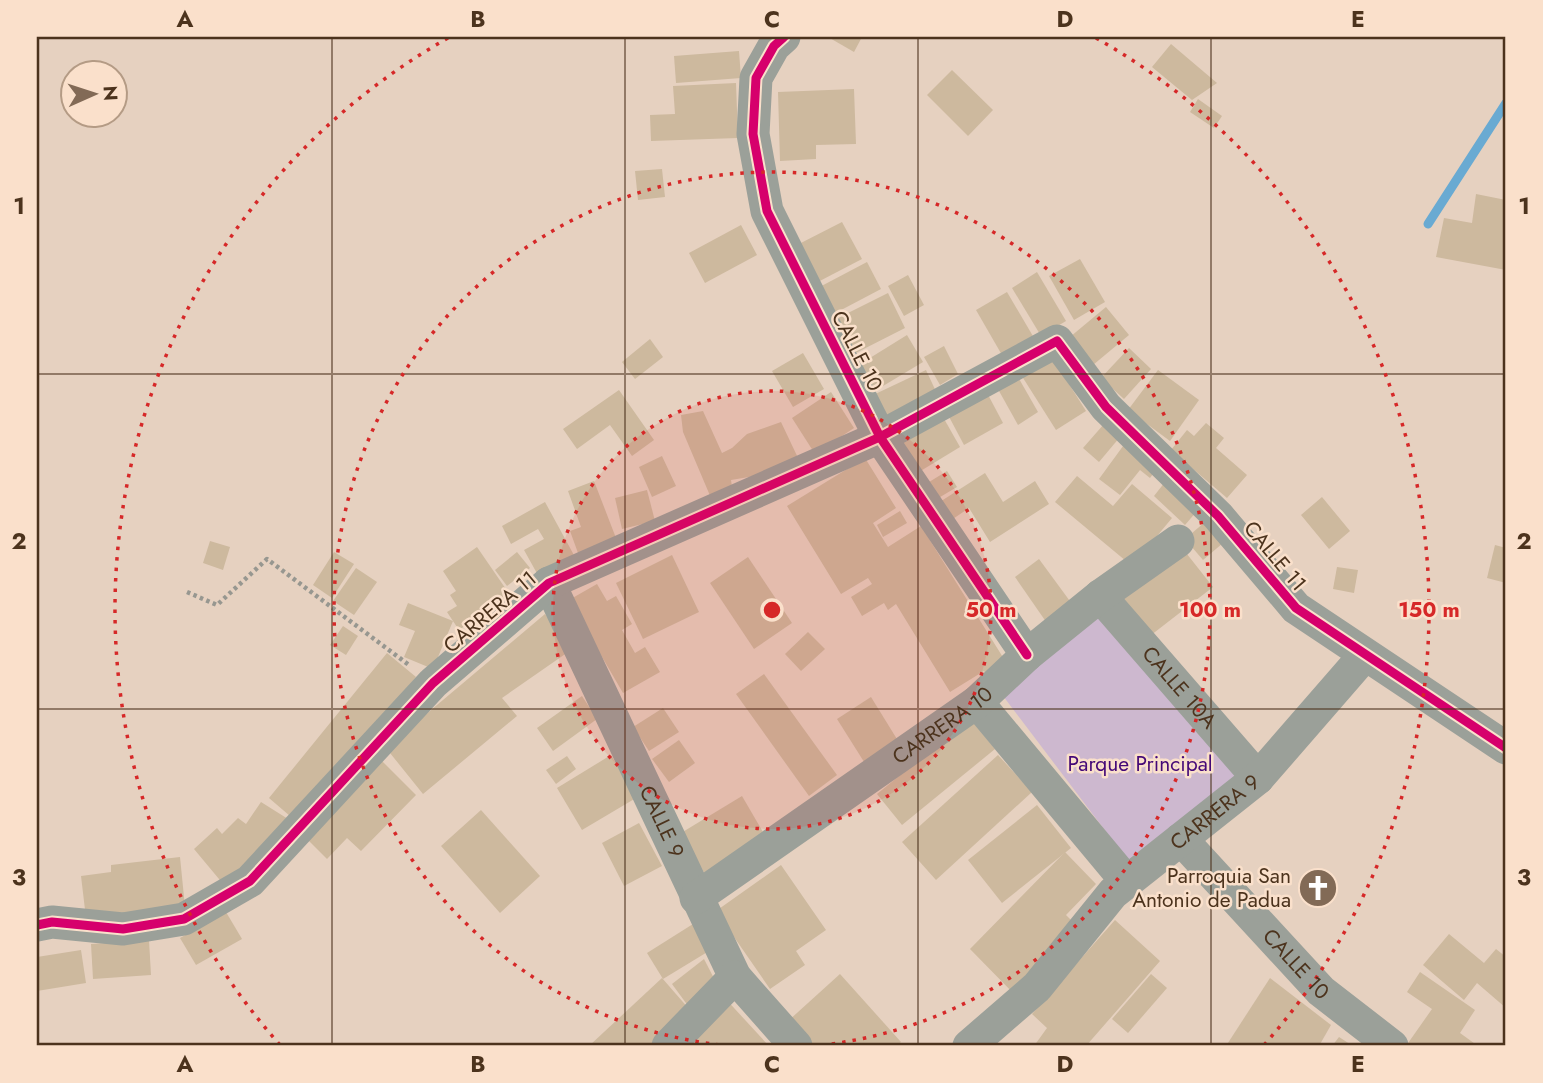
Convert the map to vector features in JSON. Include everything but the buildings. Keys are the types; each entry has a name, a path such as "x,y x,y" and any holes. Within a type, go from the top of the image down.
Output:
{"street":[{"name":"CALLE 10","path":"784,37 774,47 756,78 753,134 767,211 880,437 1027,655"},
{"name":"CARRERA 11","path":"37,925 52,922 123,929 184,919 250,881 433,683 549,583 880,437 1057,341"},
{"name":"CALLE 11","path":"1057,341 1106,407 1218,516 1296,608 1364,656 1506,748"},
{"name":"CARRERA 10","path":"696,898 976,702 1027,655 1101,596 1178,541"},
{"name":"CALLE 9","path":"549,583 735,977 796,1046"},
{"name":"CALLE 10A","path":"1101,596 1258,778"},
{"name":"CARRERA 9","path":"969,1046 1037,987 1113,893 1258,778 1364,656"},
{"path":"976,702 1127,882"},
{"name":"CALLE 10","path":"1181,839 1321,992 1392,1046"},
{"path":"668,1046 735,977"}],"path":[{"path":"187,592 217,605 267,559 433,683"}],"green space":[{"name":"Parque Principal","path":"1099,613 1243,778 1129,862 997,688"}],"waterway":[{"path":"1428,224 1506,103"}],"cycle path":[{"path":"784,37 774,46 756,78 753,134 767,211 880,437 1027,655"},
{"path":"37,925 52,922 123,929 184,919 250,881 433,683 549,583 880,437 1057,341 1106,407 1218,516 1296,608 1506,748"}],"place":[{"name":"Parroquia San Antonio de Padua","path":"1318,888"}]}
